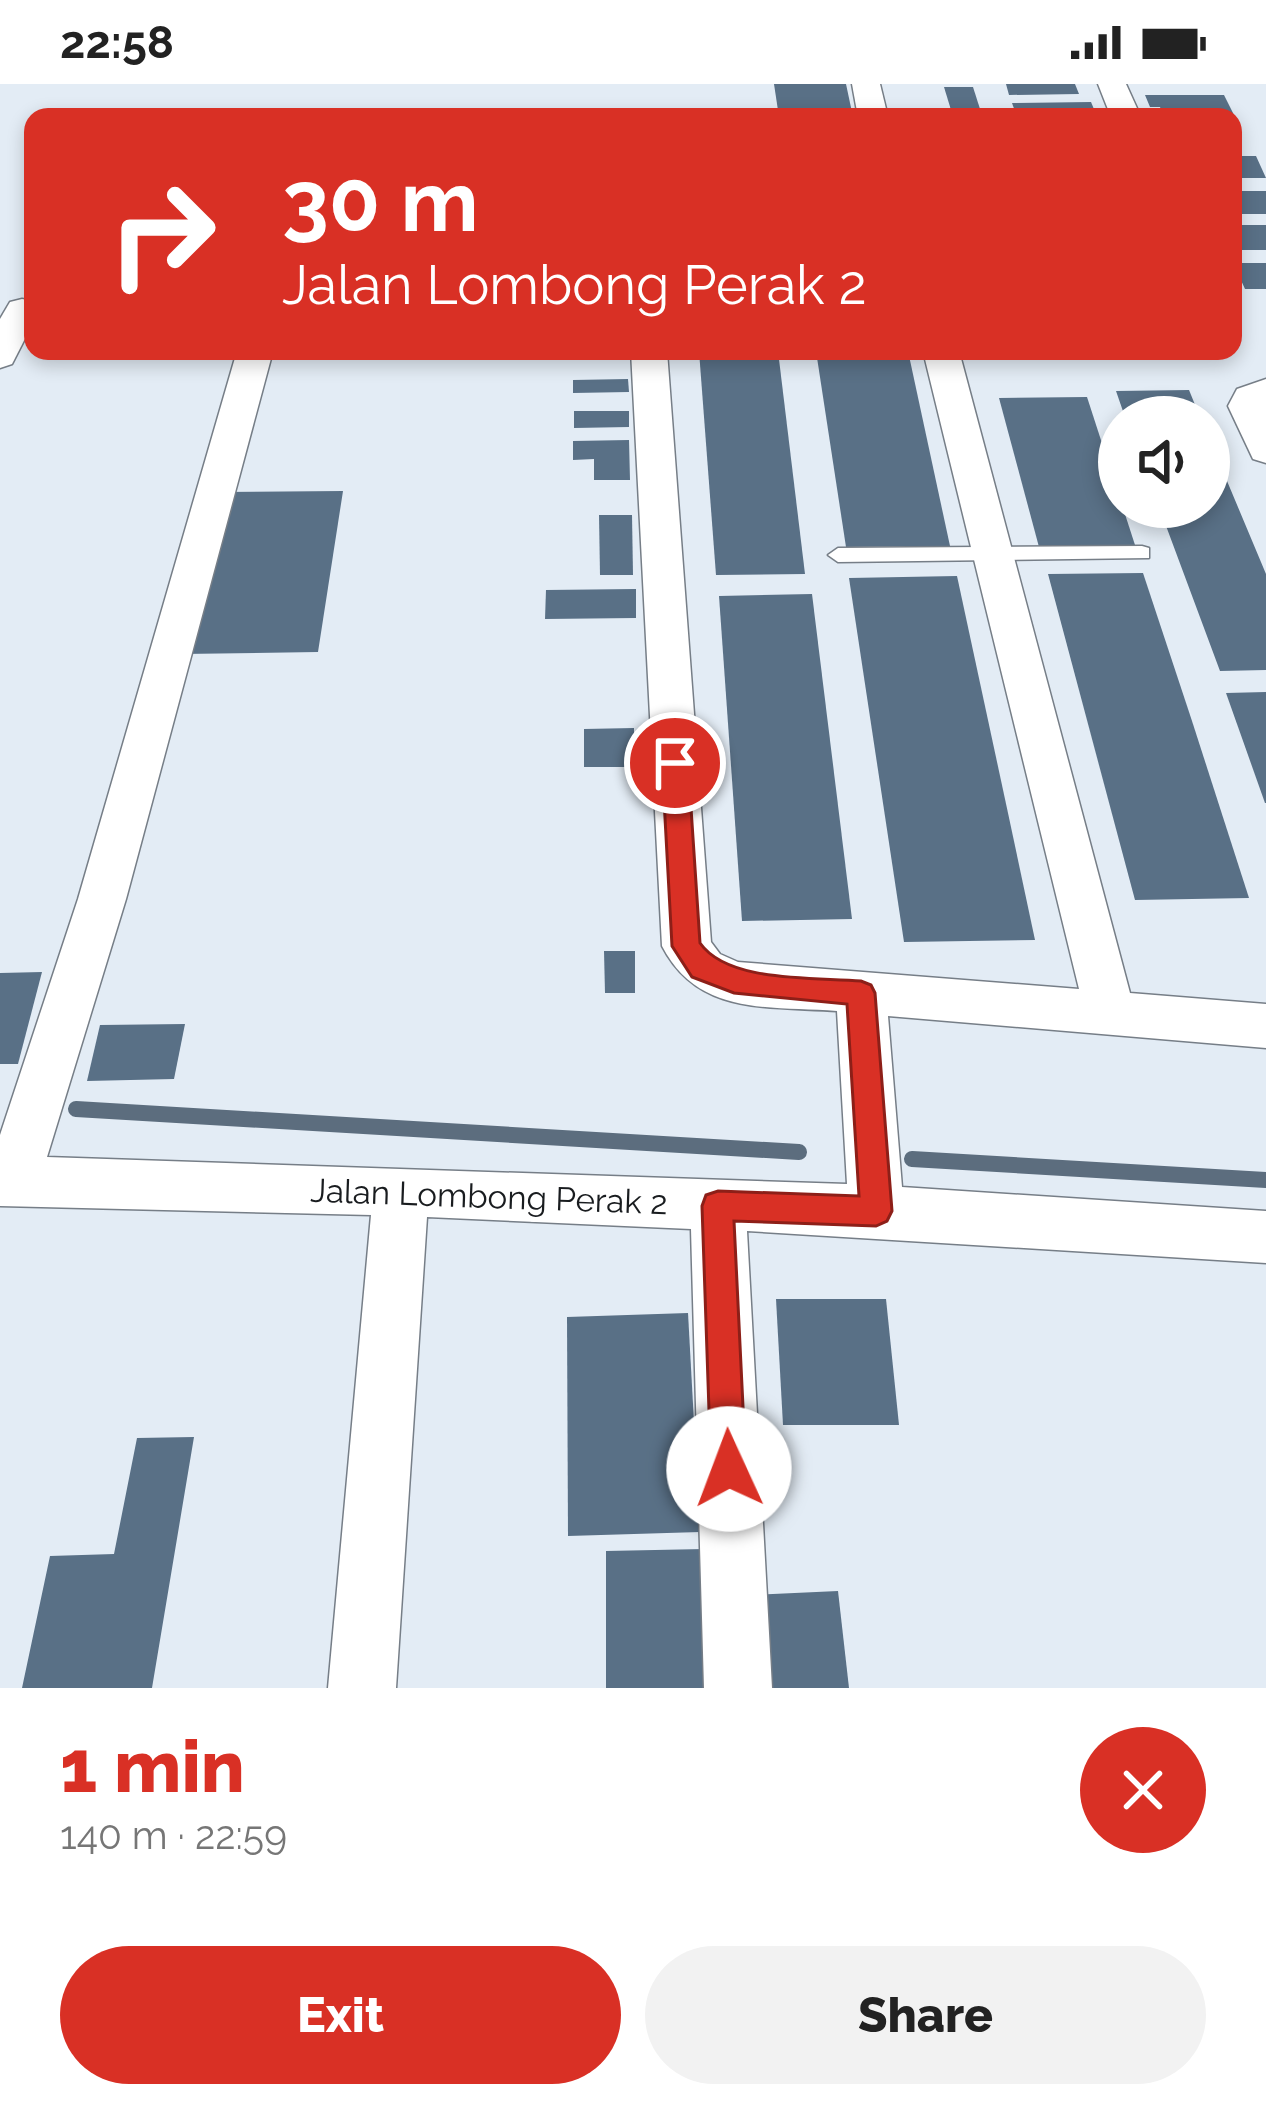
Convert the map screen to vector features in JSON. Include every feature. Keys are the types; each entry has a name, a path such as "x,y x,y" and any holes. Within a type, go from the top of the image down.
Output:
{"street":[{"path":"0,357 22,309"},
{"path":"6,1181 102,899 252,360"},
{"path":"650,360 686,946 702,968 734,982 1266,1026"},
{"path":"942,360 1109,1013"},
{"path":"1266,390 1250,397 1246,406 1266,452"},
{"path":"861,993 876,1211"},
{"name":"Jalan Lombong Perak 2","path":"6,1181 401,1191 876,1211 1266,1238"},
{"path":"362,1688 401,1191"},
{"path":"718,1206 738,1688"}],"lane":[{"path":"838,555 1142,553"}],"building":[{"path":"774,84 846,84 851,108 778,108"},
{"path":"1006,84 1075,84 1079,94 1009,95"},
{"path":"944,87 973,87 980,108 950,108"},
{"path":"1145,95 1224,95 1230,108 1160,108 1150,107"},
{"path":"1091,102 1094,108 1014,108 1012,103"},
{"path":"1242,156 1256,156 1266,178 1242,178"},
{"path":"1242,191 1266,191 1266,214 1242,214"},
{"path":"1242,225 1266,225 1266,250 1242,250"},
{"path":"1242,263 1266,263 1266,289 1245,289"},
{"path":"700,360 779,360 805,574 716,575"},
{"path":"817,360 910,360 950,546 846,547"},
{"path":"628,379 629,392 573,393 573,380"},
{"path":"1189,390 1191,396 1118,396 1116,391"},
{"path":"1087,397 1098,431 1098,528 1129,528 1135,545 1039,547 999,398"},
{"path":"574,411 629,411 629,427 574,428"},
{"path":"629,440 630,480 594,480 594,459 573,460 573,441"},
{"path":"1230,488 1266,574 1266,670 1220,671 1167,528 1230,528"},
{"path":"343,491 318,652 182,654 219,492"},
{"path":"599,515 632,515 633,575 600,575"},
{"path":"1143,573 1249,898 1135,900 1048,574"},
{"path":"957,576 1035,940 904,942 849,578"},
{"path":"636,589 636,618 545,619 546,590"},
{"path":"812,594 852,919 742,921 719,596"},
{"path":"1266,692 1266,803 1265,803 1226,693"},
{"path":"634,728 634,767 584,767 584,729"},
{"path":"604,951 635,951 635,993 605,993"},
{"path":"42,972 18,1064 0,1064 0,973"},
{"path":"185,1024 174,1079 87,1081 100,1025"},
{"path":"776,1299 886,1299 899,1425 783,1425"},
{"path":"688,1313 700,1532 568,1536 567,1317"},
{"path":"194,1437 152,1688 22,1688 50,1556 114,1554 137,1438"},
{"path":"704,1549 709,1688 606,1688 606,1551"},
{"path":"838,1591 849,1688 758,1688 751,1595"}],"waterway":[{"path":"76,1109 799,1152"},
{"path":"912,1159 1266,1180"}],"route":[{"path":"675,763 686,946 702,968 734,982 861,993 876,1211 718,1206 729,1469"}]}
